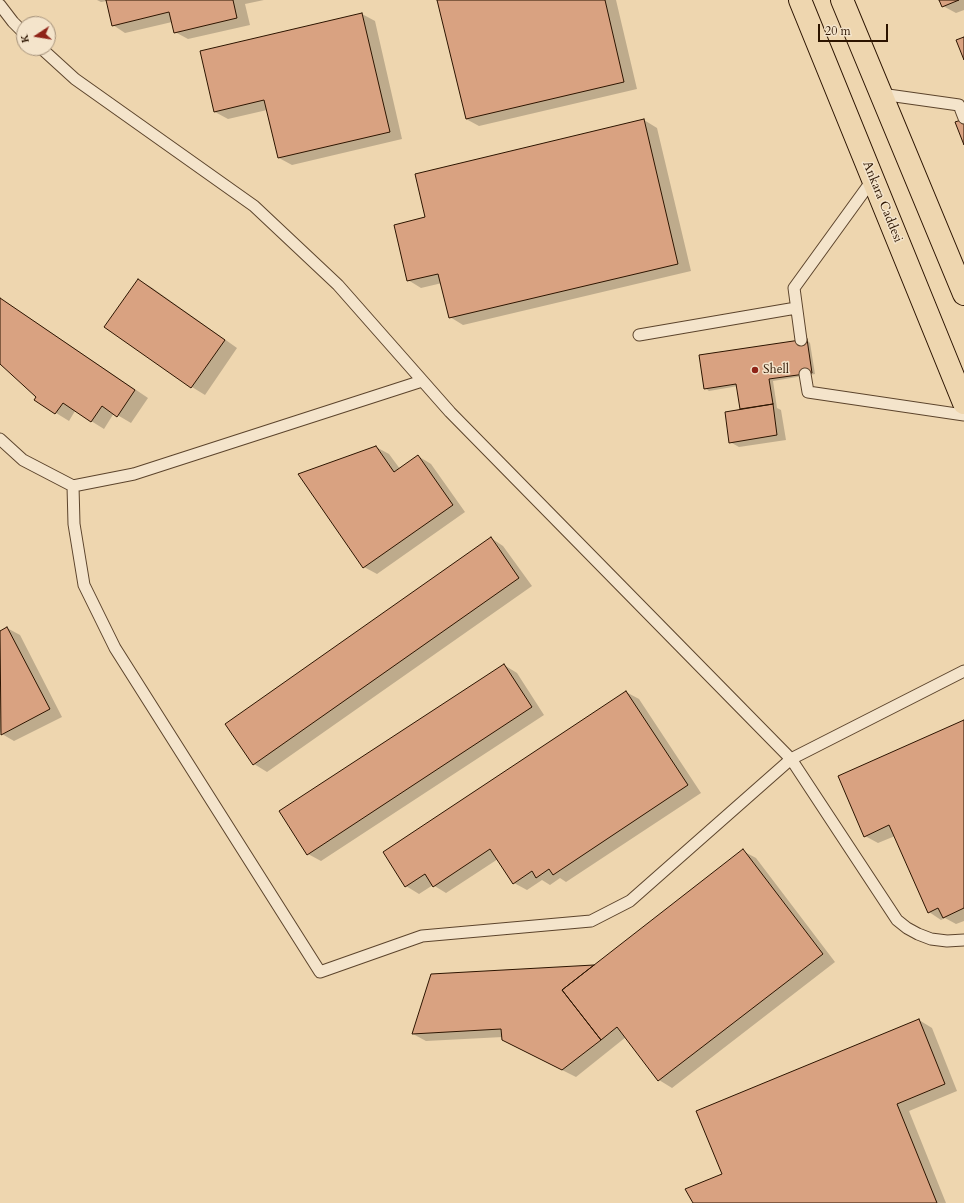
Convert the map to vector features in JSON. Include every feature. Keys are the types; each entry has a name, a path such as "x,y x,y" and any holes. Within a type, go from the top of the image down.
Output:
{"highway":[{"name":"Ankara Caddesi","path":"800,0 964,403"},
{"path":"842,0 964,294"}],"lane":[{"path":"0,5 16,25"},
{"path":"50,56 74,79 254,206 338,285 450,412 791,759 897,920 907,928 931,939 947,941 964,940"},
{"path":"881,94 958,105 964,118"},
{"path":"800,340 794,288 873,179"},
{"path":"639,335 796,308"},
{"path":"805,374 808,392 964,415"},
{"path":"0,439 23,460 73,486 134,474 422,381"},
{"path":"73,486 74,524 84,585 115,648 320,972 422,936 591,921 630,901 791,759 964,671"}],"building":[{"path":"106,0 233,0 237,18 174,33 169,12 112,26"},
{"path":"437,0 605,0 624,82 466,119"},
{"path":"939,0 959,0 942,7"},
{"path":"362,13 390,132 278,158 264,100 214,112 200,51"},
{"path":"964,37 964,60 956,40"},
{"path":"644,119 678,264 449,318 438,274 407,281 394,225 425,217 415,174"},
{"path":"964,119 964,145 955,122"},
{"path":"138,279 225,340 191,388 104,327"},
{"path":"0,298 135,390 117,417 102,406 91,422 63,403 55,414 34,400 36,397 0,364"},
{"path":"807,339 812,373 769,379 773,404 740,409 736,384 704,389 699,355"},
{"path":"773,404 777,435 729,443 725,412"},
{"path":"376,446 394,472 418,455 453,505 363,568 298,474"},
{"path":"491,537 519,578 253,765 225,724"},
{"path":"7,627 50,709 1,735 0,631"},
{"path":"504,664 532,707 307,855 279,811"},
{"path":"626,691 688,785 553,875 549,869 536,878 532,871 513,884 490,849 433,887 425,874 405,887 383,852"},
{"path":"964,720 964,908 943,918 938,908 928,913 889,825 864,837 838,776"},
{"path":"743,849 823,954 658,1081 617,1027 601,1040 562,990"},
{"path":"594,965 562,990 601,1040 562,1070 502,1040 501,1029 412,1034 431,974"},
{"path":"919,1019 945,1084 897,1104 937,1203 693,1203 685,1189 722,1174 696,1111"}],"place":[{"name":"Shell","path":"755,370"}]}
